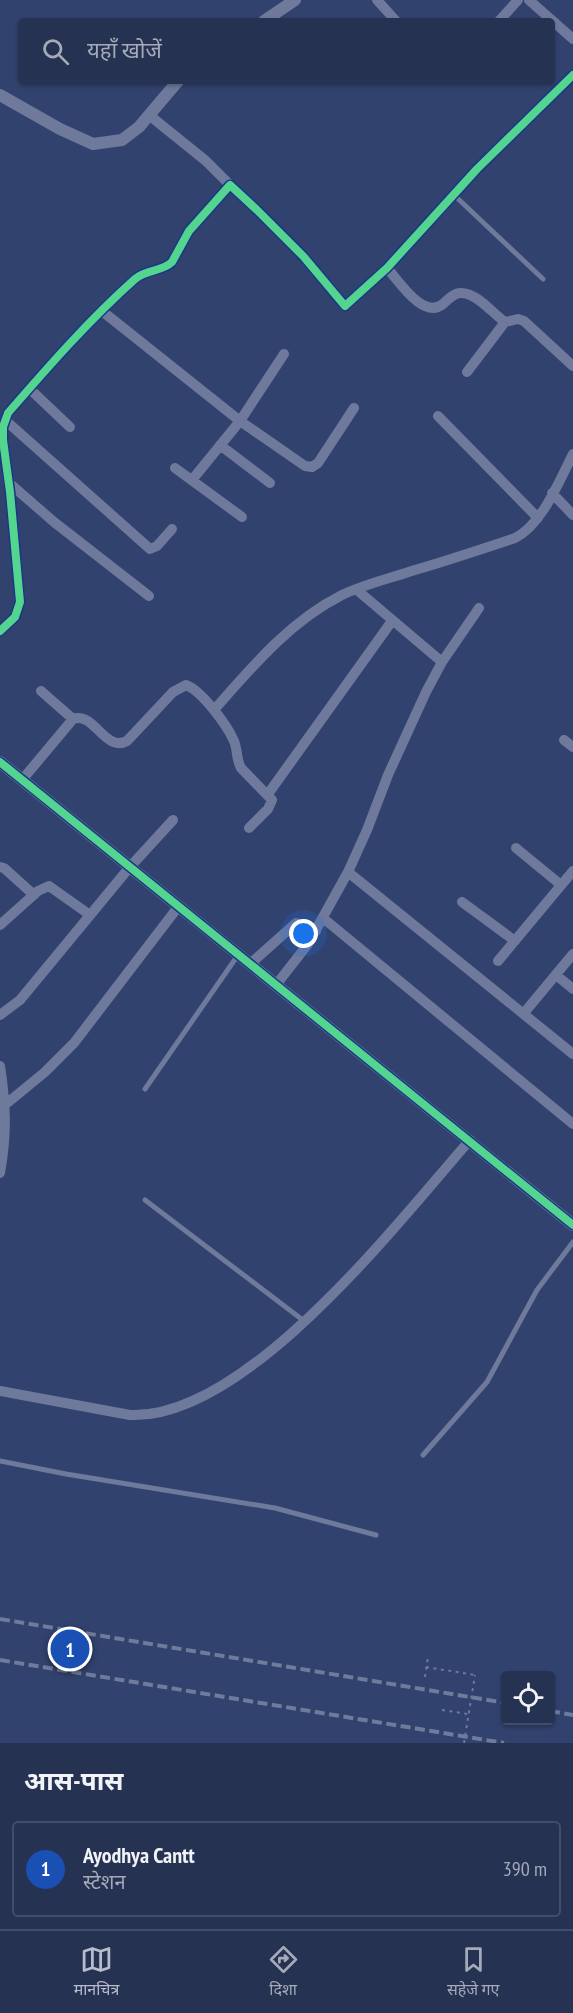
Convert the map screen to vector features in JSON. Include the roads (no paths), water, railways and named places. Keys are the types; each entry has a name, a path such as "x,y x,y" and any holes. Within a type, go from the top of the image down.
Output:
{"street":[{"path":"268,18 295,0"},
{"path":"377,0 393,18"},
{"path":"502,18 518,0"},
{"path":"529,0 549,18"},
{"path":"555,23 573,39"},
{"path":"149,115 206,161 258,210 303,256 345,306 387,268 477,170 573,75"},
{"path":"0,95 60,129 93,144 122,140 139,127 175,84"},
{"path":"0,631 15,617 20,602 3,424 8,413 102,311 141,274 168,267 189,231 230,185"},
{"path":"387,268 418,303 426,308 432,310 458,293 464,293 472,296 505,322"},
{"path":"102,311 240,422 305,466 312,467 318,463 354,408"},
{"path":"467,372 505,322 518,319 524,321 573,366"},
{"path":"192,480 240,422 284,354"},
{"path":"30,389 70,427"},
{"path":"438,416 538,518"},
{"path":"3,424 150,549 157,546 172,529"},
{"path":"220,445 270,483"},
{"path":"214,710 261,657 318,610 342,595 526,533 538,518 573,454"},
{"path":"176,468 242,517"},
{"path":"9,482 54,522 149,596"},
{"path":"552,493 573,515"},
{"path":"357,590 442,662"},
{"path":"276,985 308,944 348,873 392,765 426,692 442,662 479,608"},
{"path":"268,794 392,621"},
{"path":"22,780 73,719 79,717 85,719 108,739 122,744 181,686 186,685 191,687 214,710 234,740 241,768 272,800 272,805 249,828"},
{"path":"41,690 73,719"},
{"path":"0,762 573,1225"},
{"path":"0,1015 20,1000 129,868 173,820"},
{"path":"516,848 561,885"},
{"path":"0,867 4,868 34,896"},
{"path":"498,961 573,871"},
{"path":"348,873 573,1054"},
{"path":"0,925 44,886 49,886 90,915"},
{"path":"462,902 515,941"},
{"path":"3,1107 45,1072 74,1043 178,907"},
{"path":"323,918 573,1124"},
{"path":"250,964 296,923 316,931"},
{"path":"524,1013 573,954"},
{"path":"556,975 573,989"},
{"path":"0,1066 6,1138 0,1173"},
{"path":"0,1391 130,1415 147,1416 189,1403 223,1385 249,1368 338,1290 470,1140"}],"lane":[{"path":"454,195 543,279"},
{"path":"145,1089 238,955"},
{"path":"145,1200 304,1321"},
{"path":"423,1455 487,1382 537,1290 573,1242"},
{"path":"0,1461 275,1508 376,1535"}],"railway":[{"path":"0,1619 501,1702"},
{"path":"0,1660 504,1743"},
{"path":"555,1712 573,1715"}],"place":[{"name":"Ayodhya Cantt","path":"70,1649"}]}
